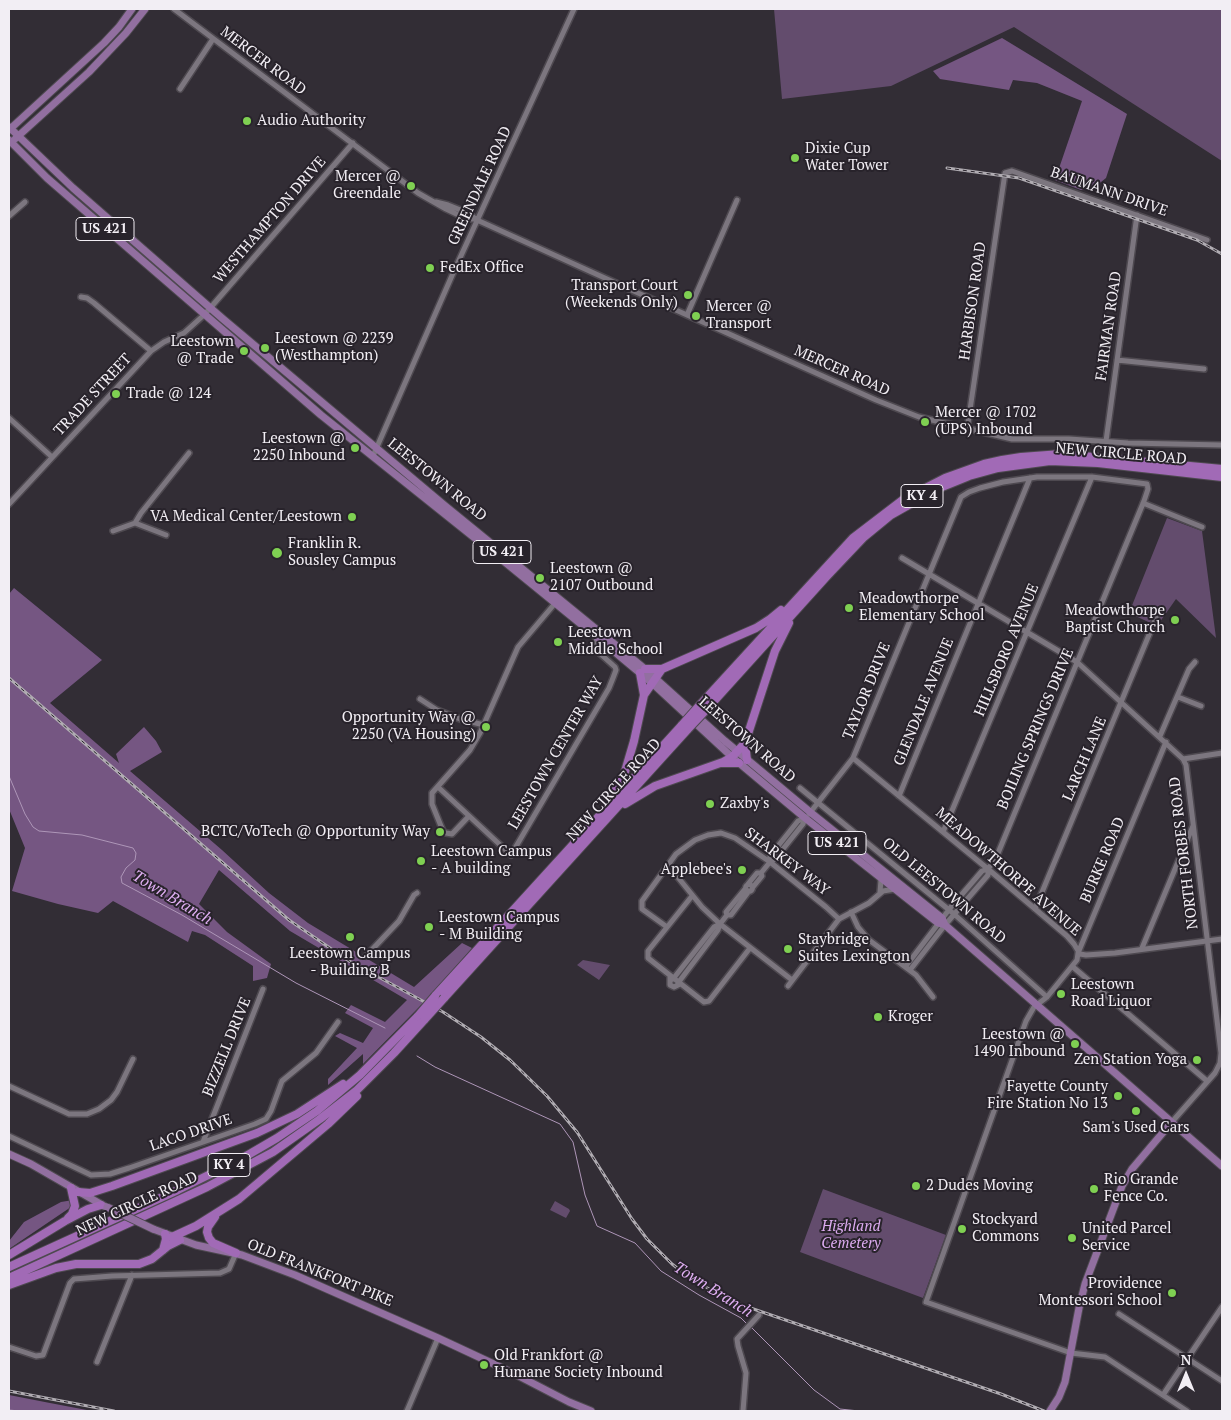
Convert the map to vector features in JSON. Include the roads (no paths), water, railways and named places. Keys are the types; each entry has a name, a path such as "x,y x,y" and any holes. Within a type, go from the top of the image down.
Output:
{"highway":[{"name":"NEW CIRCLE ROAD","path":"9,1278 250,1165 294,1139 340,1105 375,1073 421,1018 435,996 601,814 702,709 853,538 904,499 945,478 984,464 1021,457 1061,454 1222,469"},
{"name":"NEW CIRCLE ROAD","path":"810,588 863,538 891,515 930,493 976,474 1015,465 1062,461 1098,463 1222,477"},
{"path":"644,695 642,671 662,669 764,624 810,588"},
{"path":"747,760 745,743 777,644 810,588"},
{"path":"601,814 624,774 644,695 662,669"},
{"name":"NEW CIRCLE ROAD","path":"9,1267 178,1190 241,1159 277,1138 317,1110 360,1075 444,998 613,812 685,727"},
{"path":"613,812 655,786 718,764 734,754 745,743"},
{"path":"718,764 739,763"},
{"path":"163,1250 168,1235 196,1226 239,1199 328,1124 366,1088 375,1073"},
{"path":"65,1221 75,1210 74,1190 90,1193 112,1186 265,1129 296,1114 360,1075"},
{"path":"9,1255 65,1221 88,1209 103,1205 102,1192 112,1186"},
{"path":"219,1212 208,1227 208,1236 213,1243 236,1253"},
{"path":"9,1285 56,1268 76,1264 139,1264 152,1259 180,1240"}],"main road":[{"path":"9,128 104,43 132,9"},
{"path":"10,142 90,72 126,34 145,9"},
{"name":"LEESTOWN ROAD","path":"9,128 321,415 557,600 642,671 734,754 747,760 878,875 942,922"},
{"name":"LEESTOWN ROAD","path":"10,142 47,178 376,448 442,508"},
{"name":"LEESTOWN ROAD","path":"734,754 739,763 808,815 942,922 1038,1004 1171,1123"},
{"path":"1050,1411 1063,1389 1085,1284 1122,1186 1132,1169 1171,1123"},
{"name":"US 421","path":"1171,1123 1222,1166"},
{"name":"OLD FRANKFORT PIKE","path":"9,1154 31,1164 74,1190 153,1229 180,1240 236,1253 295,1275 438,1338 591,1411"}],"street":[{"name":"MERCER ROAD","path":"174,9 418,193 446,209 467,218 478,220 902,412 967,430 1012,439 1069,439 1142,444 1222,445"},
{"name":"GREENDALE ROAD","path":"373,456 574,9"},
{"path":"180,89 213,39"},
{"name":"WESTHAMPTON DRIVE","path":"208,311 353,143"},
{"name":"BAUMANN DRIVE","path":"1003,176 1007,172 1012,171 1207,240"},
{"name":"HARBISON ROAD","path":"967,430 1003,176"},
{"path":"687,315 737,200"},
{"path":"9,216 25,202"},
{"name":"FAIRMAN ROAD","path":"1106,441 1137,215"},
{"path":"81,298 87,298 94,303 151,351"},
{"name":"TRADE STREET","path":"9,504 151,351 164,342 184,333 208,311"},
{"path":"1117,360 1204,370"},
{"path":"9,418 52,457"},
{"path":"114,531 135,523 189,453"},
{"name":"TAYLOR DRIVE","path":"720,924 727,915 726,912 762,876 761,873 770,862 775,860 853,758 961,497 980,488 1030,478 1054,476 1092,477 1143,482 1148,486"},
{"name":"HILLSBORO AVENUE","path":"944,832 1092,477"},
{"name":"GLENDALE AVENUE","path":"899,796 1030,478"},
{"name":"BOILING SPRINGS DRIVE","path":"942,922 954,914 987,876 988,869 996,858 1148,492 1148,486"},
{"path":"1143,503 1202,527"},
{"path":"135,523 166,535"},
{"name":"NORTH FORBES ROAD","path":"902,558 1076,662 1184,759 1220,1034 1221,1061 1218,1068 1171,1123"},
{"path":"469,816 452,834 446,834 432,804 432,793 470,750 484,725 518,647 557,600"},
{"name":"LARCH LANE","path":"1035,909 1156,618"},
{"name":"LEESTOWN CENTER WAY","path":"438,787 511,855 609,688 616,670 596,650 595,643 600,636"},
{"path":"1160,736 1190,669 1195,662"},
{"path":"1178,697 1201,706"},
{"path":"420,699 437,710 460,719 484,725"},
{"name":"BURKE ROAD","path":"1038,1004 1047,997 1077,960 1078,952 1166,742"},
{"path":"1184,759 1222,754"},
{"name":"MEADOWTHORPE AVENUE","path":"853,758 1072,940 1078,952 1086,955 1222,939"},
{"name":"OLD LEESTOWN ROAD","path":"800,788 954,914 1047,997"},
{"path":"1142,948 1193,826"},
{"name":"SHARKEY WAY","path":"667,927 642,908 642,901 676,854 696,840 708,835 721,833 735,838 770,862 839,919"},
{"path":"668,865 692,896 720,924 792,980"},
{"name":"BOILING SPRINGS DRIVE","path":"942,922 948,910 982,871 988,869"},
{"path":"878,875 881,880 880,892"},
{"path":"788,986 839,919 869,903 880,892 886,889 897,889"},
{"path":"366,956 399,921 414,894 417,893"},
{"path":"671,978 648,958 648,951 692,896"},
{"path":"851,912 858,927 869,940 908,968 933,997"},
{"path":"908,968 942,922"},
{"path":"720,924 718,930 679,984 674,988 670,985 671,978 714,927 720,924"},
{"path":"679,984 702,1002 709,1001 750,948"},
{"path":"1073,967 1206,1081"},
{"name":"BIZZELL DRIVE","path":"203,1142 263,989"},
{"path":"1038,1004 1031,1012 1017,1043 926,1302 1071,1353 1105,1357 1187,1411"},
{"name":"LACO DRIVE","path":"9,1136 89,1174 97,1176 123,1170 266,1119 282,1081 316,1053 338,1022"},
{"path":"9,1086 69,1114 88,1114 111,1100 117,1092 133,1059"},
{"path":"9,1347 36,1356 43,1355 72,1280 77,1278 132,1275 220,1273 229,1269 236,1253"},
{"path":"97,1362 132,1275"},
{"path":"1164,1395 1222,1307"},
{"path":"1119,1314 1222,1381"},
{"path":"743,1411 746,1372 737,1339 759,1315"},
{"path":"407,1411 438,1338"}],"waterway":[{"name":"Town Branch","path":"9,776 25,814 33,827 39,831 82,835 133,848 136,853 135,860 126,868 121,877 122,883 182,915 296,983 385,1028"},
{"name":"Town Branch","path":"417,1056 435,1067 560,1124 573,1142 585,1195 597,1226 635,1243 661,1271 741,1318 747,1324"},
{"name":"Town Branch","path":"750,1326 814,1390 840,1409 859,1411"},
{"path":"9,1410 19,1411"}],"railway":[{"path":"947,168 1019,178 1197,240 1222,254"},
{"path":"9,678 289,920 349,961 443,1012 481,1037 510,1060 547,1096 577,1132 632,1219 647,1239 672,1264 694,1281 736,1303 1001,1394 1044,1411"},
{"path":"9,1391 114,1411"}],"place":[{"name":"Audio Authority","path":"247,121"},
{"name":"Dixie Cup Water Tower","path":"795,158"},
{"name":"Mercer @ Greendale","path":"411,186"},
{"name":"FedEx Office","path":"430,268"},
{"name":"Transport Court (Weekends Only)","path":"688,295"},
{"name":"Mercer @ Transport","path":"696,316"},
{"name":"Leestown @ 2239 (Westhampton)","path":"265,348"},
{"name":"Leestown @ Trade","path":"244,351"},
{"name":"Trade @ 124","path":"116,394"},
{"name":"Mercer @ 1702 (UPS) Inbound","path":"925,422"},
{"name":"Leestown @ 2250 Inbound","path":"355,448"},
{"name":"VA Medical Center/Leestown","path":"352,517"},
{"name":"Franklin R. Sousley Campus","path":"277,553"},
{"name":"Leestown @ 2107 Outbound","path":"540,578"},
{"name":"Meadowthorpe Elementary School","path":"849,608"},
{"name":"Meadowthorpe Baptist Church","path":"1175,620"},
{"name":"Leestown Middle School","path":"558,642"},
{"name":"Opportunity Way @ 2250 (VA Housing)","path":"486,727"},
{"name":"Zaxby's","path":"710,804"},
{"name":"BCTC/VoTech @ Opportunity Way","path":"440,832"},
{"name":"Leestown Campus - A building","path":"421,861"},
{"name":"Applebee's","path":"742,870"},
{"name":"Leestown Campus - M Building","path":"429,927"},
{"name":"Leestown Campus - Building B","path":"350,937"},
{"name":"Staybridge Suites Lexington","path":"788,949"},
{"name":"Leestown Road Liquor","path":"1061,994"},
{"name":"Kroger","path":"878,1017"},
{"name":"Leestown @ 1490 Inbound","path":"1075,1044"},
{"name":"Zen Station Yoga","path":"1197,1060"},
{"name":"Fayette County Fire Station No 13","path":"1118,1096"},
{"name":"Sam's Used Cars","path":"1136,1111"},
{"name":"2 Dudes Moving","path":"916,1186"},
{"name":"Rio Grande Fence Co.","path":"1094,1189"},
{"name":"Stockyard Commons","path":"962,1229"},
{"name":"United Parcel Service","path":"1072,1238"},
{"name":"Providence Montessori School","path":"1172,1293"},
{"name":"Old Frankfort @ Humane Society Inbound","path":"484,1365"}],"park label":[{"name":"Highland Cemetery","path":"851,1236"}]}
